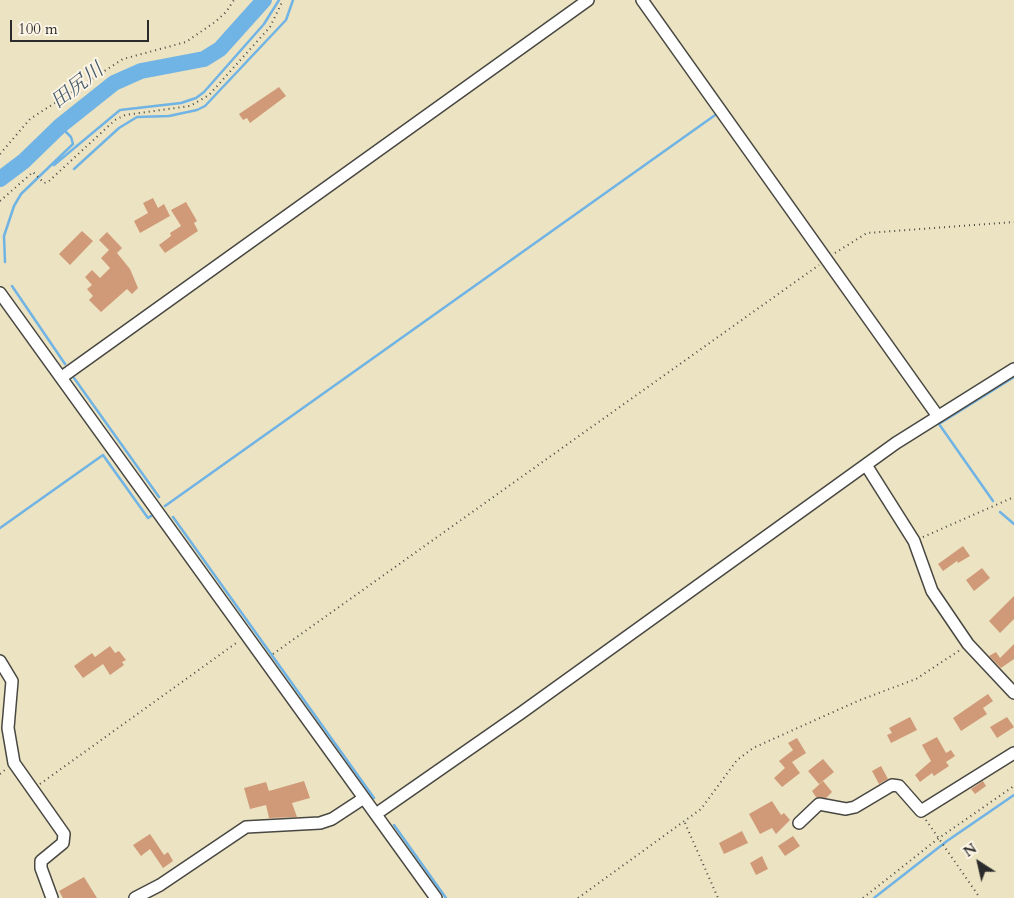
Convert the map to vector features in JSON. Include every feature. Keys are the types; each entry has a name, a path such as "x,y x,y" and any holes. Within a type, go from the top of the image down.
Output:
{"street":[{"path":"62,376 588,0"},
{"path":"642,0 937,415"},
{"path":"0,293 62,376 436,898"},
{"path":"376,814 521,713 866,464 937,415 1014,369"},
{"path":"866,464 914,541 932,591 968,644 1013,689"},
{"path":"0,660 12,681 8,728 14,763 64,834 64,839 41,861 41,868 52,898"},
{"path":"799,823 819,804 846,809 855,807 892,785 899,786 921,811 1014,754"},
{"path":"135,898 160,885 246,827 320,823 332,819 364,798"}],"path":[{"path":"0,154 30,119 123,58 186,42 216,22 234,0"},
{"path":"0,201 33,172 44,183 48,182 115,120 125,115 190,106 209,95 270,27 283,0"},
{"path":"274,654 866,233 1014,222"},
{"path":"914,541 1014,497"},
{"path":"32,789 247,635"},
{"path":"578,898 701,810 737,760 753,748 860,700 916,679 968,644"},
{"path":"863,898 939,838 1014,786"},
{"path":"921,811 980,898"},
{"path":"684,822 718,898"}],"building":[{"path":"279,87 286,96 250,123 247,118 243,120 239,114"},
{"path":"153,198 158,208 164,204 170,216 140,233 134,221 148,213 143,203"},
{"path":"186,202 197,221 194,223 198,231 165,253 159,245 171,236 170,233 181,226 171,210"},
{"path":"82,231 93,241 70,265 59,254"},
{"path":"107,232 122,248 117,253 130,269 138,288 132,294 127,289 101,312 89,300 93,296 87,289 92,285 85,277 92,270 100,278 110,268 101,258 109,250 99,240"},
{"path":"963,546 970,556 958,563 957,561 943,571 938,564"},
{"path":"982,568 990,578 974,591 966,580"},
{"path":"1014,596 1014,619 1000,633 989,621"},
{"path":"1014,644 1014,659 1001,668 989,656 996,652 1000,658"},
{"path":"110,646 115,653 119,651 126,660 122,662 124,665 110,675 103,664 83,678 74,666 92,653 95,657"},
{"path":"988,694 993,701 983,708 987,714 961,731 953,718"},
{"path":"910,717 917,730 891,743 887,735 892,733 889,728"},
{"path":"1007,717 1014,727 997,738 990,727"},
{"path":"937,737 946,753 951,750 955,756 946,762 949,766 934,776 932,773 920,782 915,775 931,761 922,745"},
{"path":"797,738 806,753 792,762 800,773 782,787 774,778 785,768 779,761 793,750 788,743"},
{"path":"823,759 834,772 819,784 808,771"},
{"path":"881,766 888,779 879,784 872,771"},
{"path":"304,781 310,798 292,803 297,817 269,818 266,805 250,809 244,788 266,782 269,791"},
{"path":"823,781 832,792 826,798 816,797 812,791"},
{"path":"983,781 986,786 975,794 971,789"},
{"path":"772,801 781,815 784,813 790,820 776,834 772,828 760,834 749,814"},
{"path":"742,831 748,843 724,854 719,843"},
{"path":"150,834 164,855 168,852 173,861 163,868 150,849 141,856 133,845"},
{"path":"793,836 800,846 785,856 778,846"},
{"path":"762,856 768,869 756,875 750,863"},
{"path":"84,877 97,898 63,898 59,891"}],"waterway":[{"name":"田尻川","path":"0,179 24,161 60,126 114,83 141,71 204,59 220,49 264,0"},
{"path":"54,165 120,110 181,103 196,98 204,92 264,24 279,0"},
{"path":"74,169 119,128 137,117 169,116 197,110 205,106 286,20 293,0"},
{"path":"165,506 718,113"},
{"path":"5,262 4,236 14,206 21,194 73,144 71,137 60,126"},
{"path":"12,286 65,364"},
{"path":"993,501 939,424 1014,377"},
{"path":"74,378 159,497"},
{"path":"0,528 103,455 148,518 151,516"},
{"path":"1000,512 1014,524"},
{"path":"173,517 374,798"},
{"path":"874,898 947,841 1014,795"},
{"path":"394,825 446,898"}]}
